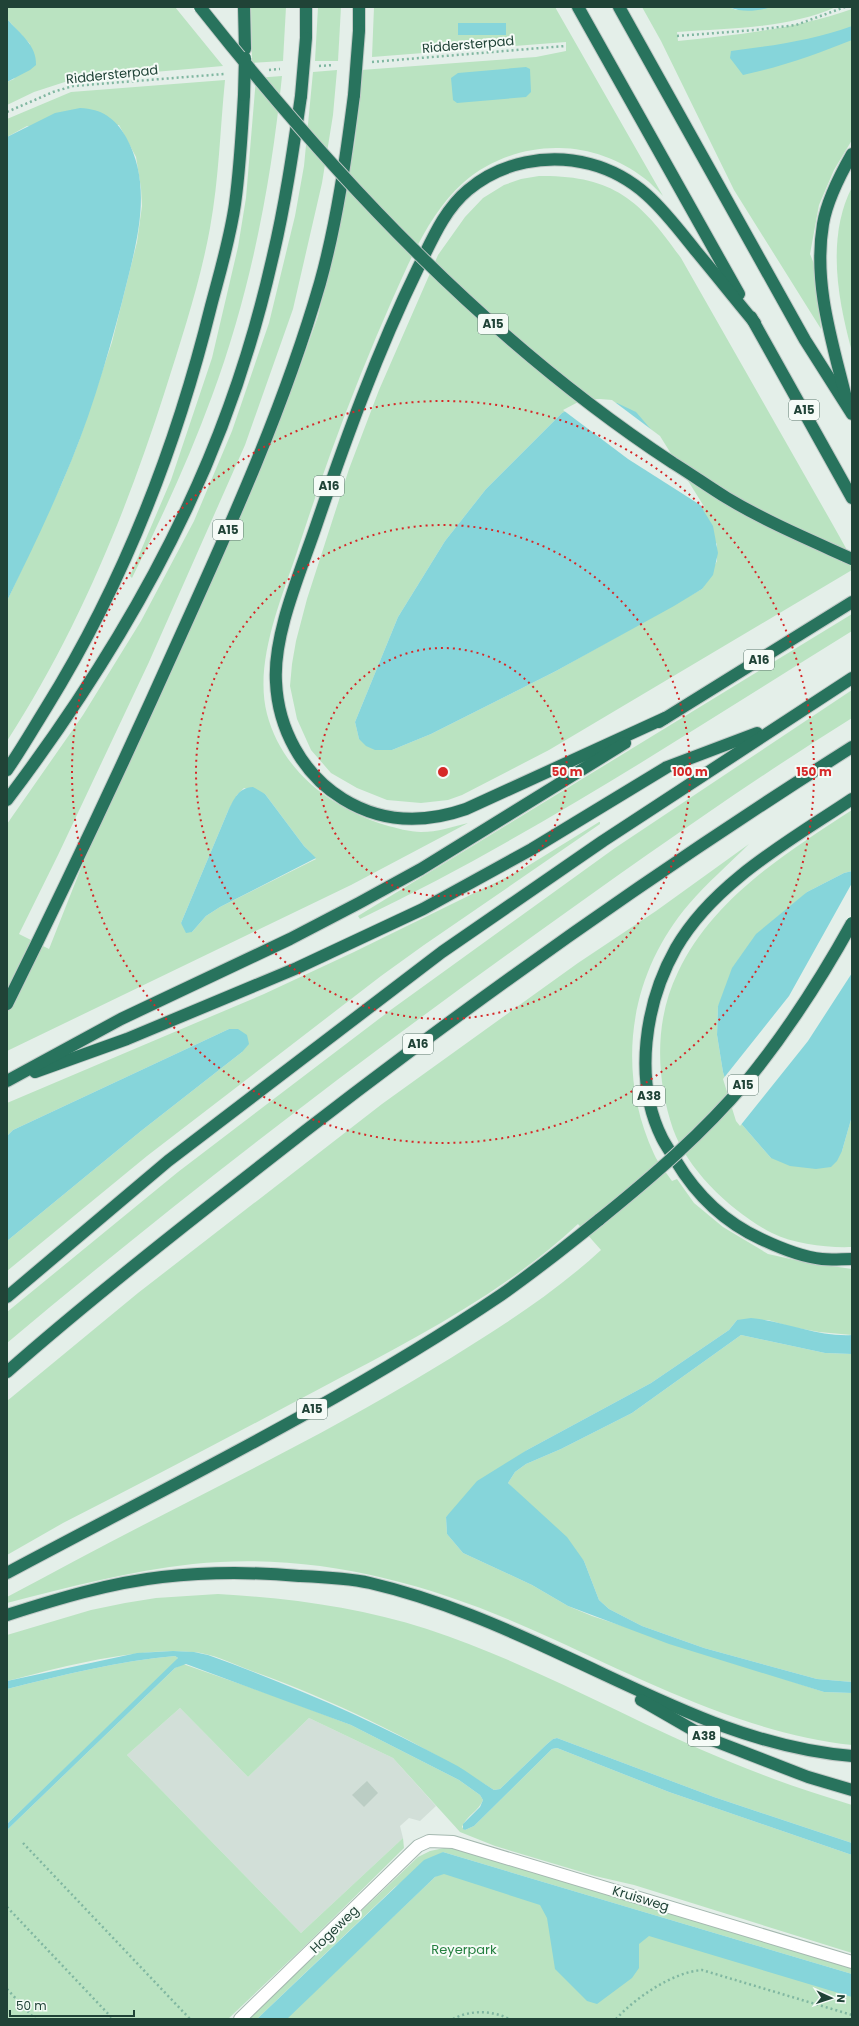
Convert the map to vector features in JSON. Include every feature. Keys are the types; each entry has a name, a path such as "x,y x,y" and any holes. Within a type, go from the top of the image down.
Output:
{"highway":[{"name":"A15","path":"200,7 269,92 399,234 477,310 544,369 624,430 727,498 852,559"},
{"path":"7,770 75,662 131,547 164,463 199,355 229,236 235,204 244,95 244,7"},
{"path":"7,800 88,682 139,600 186,509 217,437 248,346 272,261 289,180 301,96 306,38 306,7"},
{"name":"A15","path":"7,1004 115,782 247,487 278,410 320,280 347,146 354,94 359,7"},
{"name":"A15","path":"578,7 852,498"},
{"path":"620,7 805,340 850,411"},
{"path":"850,411 824,306 820,267 823,223 838,178 852,154"},
{"name":"A16","path":"666,718 466,809 448,815 424,819 388,817 363,810 328,790 309,770 299,756 292,744 280,714 276,684 277,656 296,587 334,471 385,342 410,286 446,215 456,202 477,183 503,169 536,160 579,161 615,173 637,185 657,202 755,323"},
{"name":"A16","path":"7,1082 121,1019 290,939 420,869 547,792 852,602"},
{"name":"A16","path":"7,1298 168,1161 442,952 602,841 852,678"},
{"name":"A16","path":"7,1082 127,1038 304,965 429,905 532,849 667,767 777,726"},
{"name":"A16","path":"7,1372 148,1254 440,1028 591,919 742,817 852,747"},
{"name":"A38","path":"852,800 767,856 728,886 697,919 677,947 659,983 647,1031 646,1069 650,1101 662,1138 688,1181 712,1208 743,1231 784,1250 822,1259 852,1259"},
{"name":"A15","path":"7,1573 267,1435 419,1347 501,1294 600,1219 654,1174 689,1141 746,1082 778,1041 809,996 852,923"},
{"path":"7,1615 62,1597 161,1577 207,1573 268,1573 369,1583 451,1607 567,1657 712,1723 764,1741 822,1754 852,1756"},
{"name":"A38","path":"567,1657 707,1738 808,1777 852,1790"}],"street":[{"name":"Kruisweg","path":"429,1841 453,1842 852,1962"},
{"name":"Hogeweg","path":"240,2019 418,1846 429,1841"}],"path":[{"path":"677,36 755,30 796,25 846,7"},
{"name":"Riddersterpad","path":"372,62 565,46"},
{"path":"319,66 334,65"},
{"name":"Riddersterpad","path":"7,112 53,92 73,86 224,74"},
{"path":"23,1843 190,2019"},
{"path":"7,1907 113,2019"},
{"path":"616,2019 626,2008 658,1986 692,1971 702,1970 852,2015"},
{"path":"7,1989 36,2019"},
{"path":"453,2019 460,2015 483,2012 509,2019"}],"shaded area":[{"path":"180,1708 248,1777 309,1718 393,1758 436,1806 420,1821 409,1818 400,1826 403,1838 301,1933 127,1755"}],"green space":[{"path":"7,7 175,7 223,66 74,79 34,92 7,105 7,82 14,79 30,44 7,19"},
{"path":"251,7 286,7 283,61 252,63"},
{"path":"318,7 341,7 338,61 315,61"},
{"path":"374,7 555,7 663,196 652,184 635,171 614,160 591,152 567,148 531,150 507,157 484,167 464,182 452,194 431,221 422,236 376,337 330,455 276,613 266,654 264,695 267,714 274,734 284,753 297,770 311,784 328,797 365,818 385,825 408,831 427,832 468,823 351,885 7,1051 7,824 83,715 141,621 194,521 232,431 269,323 295,216 304,166 313,72 337,70 333,115 322,183 293,309 245,445 149,662 19,934 49,949 85,858 252,489 300,367 318,316 339,228 355,141 361,70 536,57 566,51 566,42 372,57","holes":["459,23 505,23 506,34 458,35","244,788 265,794 304,846 316,859 220,907 206,916 192,932 181,923 228,811 237,795"]},
{"path":"642,7 729,7 736,10 772,7 836,7 798,20 778,24 677,32 678,41 744,34 766,30 809,22 852,9 852,140 834,170 819,205 810,254 814,264 821,329 734,190 661,41"},
{"path":"282,76 272,158 265,198 248,279 237,318 212,396 194,443 132,578 130,576 171,480 212,358 238,247 246,198 256,78"},
{"path":"225,80 213,210 206,249 196,290 150,437 134,482 98,571 56,658 7,741 7,601 62,483 79,441 112,342 137,242 142,206 136,157 119,125 27,126 7,137 7,119 71,92"},
{"path":"539,176 565,177 587,180 606,186 638,206 652,221 681,258 852,559 852,570 549,750 462,795 448,800 421,803 387,800 357,788 331,773 311,750 297,719 290,686 296,641 307,599 349,469 379,390 438,255 465,217 483,198 504,185 521,179","holes":["583,402 717,544 717,561 702,589 556,671 431,734 392,750 359,739 355,722 398,617 445,541 486,489 562,413"]},
{"path":"852,187 852,352 842,311 837,269 837,248 839,227 844,207"},
{"path":"852,614 852,631 610,782 424,887 360,919 358,916"},
{"path":"852,690 852,718 771,770 651,852 399,1034 201,1185 7,1343 7,1312 178,1172 392,1009 615,848"},
{"path":"852,810 852,871 844,873 807,892 718,1006 717,1035 723,1072 738,1120 771,1158 842,1151 852,1116 852,1247 842,1247 800,1243 772,1233 757,1225 727,1202 701,1175 689,1160 673,1129 663,1090 660,1050 661,1030 670,991 678,972 693,946 711,922 753,879 802,843"},
{"path":"599,822 600,824 381,976 147,1156 7,1271 7,1241 141,1131 242,1052 238,1029 229,1029 13,1130 7,1136 7,1103 264,994 354,952 523,869"},
{"path":"749,844 689,904 669,931 653,961 641,992 634,1024 632,1056 635,1089 642,1122 654,1154 672,1181 677,1179 694,1203 723,1227 768,1254 804,1262 852,1269 852,1335 819,1332 792,1327 768,1320 737,1320 729,1330 651,1383 527,1450 446,1517 447,1534 463,1553 532,1585 568,1606 592,1616 824,1692 852,1693 852,1745 813,1739 775,1730 736,1718 661,1689 553,1639 467,1603 378,1577 333,1568 287,1563 241,1561 193,1564 123,1575 76,1585 7,1603 7,1597 311,1438 401,1388 519,1314 561,1284 601,1250 578,1224 519,1273 455,1315 422,1334 63,1523 7,1555 7,1401 138,1293 382,1104 578,963 656,911"},
{"path":"741,1335 825,1353 852,1354 852,1682 817,1679 704,1648 642,1626 609,1609 599,1600 584,1561 508,1483 515,1472 526,1464 561,1449 632,1413"},
{"path":"218,1594 271,1598 350,1609 401,1621 466,1643 504,1658 690,1745 728,1761 789,1784 852,1805 852,1843 714,1797 557,1738 553,1739 547,1744 500,1789 494,1790 466,1772 407,1739 346,1709 207,1654 170,1651 123,1655 75,1664 7,1681 7,1635 91,1610 125,1603 156,1598"},
{"path":"175,1656 178,1658 177,1660 7,1824 7,1689 111,1665"},
{"path":"183,1664 351,1725 459,1780 480,1795 483,1800 479,1807 464,1823 462,1827 465,1830 474,1826 552,1749 557,1748 669,1792 852,1855 852,1953 634,1885 595,1876 495,1846 460,1832 393,1758 309,1718 248,1777 180,1708 127,1755 301,1933 403,1838 404,1848 308,1943 228,2019 7,2019 7,1830 175,1668"},
{"path":"444,1848 458,1849 852,1968 852,1974 443,1852 395,1887 257,2019 248,2019 418,1857 430,1851"},
{"name":"Reyerpark","path":"445,1871 852,1980 852,2019 286,2019 435,1877"}],"water":[{"path":"729,7 772,7 750,11"},
{"path":"7,19 22,34 34,51 36,65 30,70 7,82"},
{"path":"458,23 506,23 506,35 458,35"},
{"path":"852,26 852,40 771,68 743,75 730,58 731,51 808,39"},
{"path":"526,67 530,69 531,92 526,97 457,103 453,100 451,78 458,73"},
{"path":"80,108 95,110 112,120 122,130 135,157 141,198 137,240 110,348 88,416 56,498 7,601 7,137 55,113"},
{"path":"600,401 617,403 636,412 661,441 713,526 718,553 713,575 702,589 674,606 556,671 431,734 392,750 375,750 366,746 359,739 355,722 398,617 445,541 486,489 562,413 583,402"},
{"path":"253,787 265,794 304,846 316,858 220,907 206,916 192,932 186,933 181,923 228,811 240,792 244,789"},
{"path":"852,871 852,1116 842,1151 837,1161 831,1167 816,1169 790,1166 771,1158 738,1120 723,1072 717,1035 718,1006 732,968 756,934 807,892 844,873"},
{"path":"229,1029 238,1029 247,1035 249,1044 242,1052 141,1131 7,1241 7,1136 13,1130"},
{"path":"751,1318 776,1322 826,1334 852,1335 852,1354 825,1353 741,1335 632,1413 561,1449 526,1464 515,1472 508,1483 567,1537 584,1561 599,1600 609,1609 642,1626 704,1648 817,1679 852,1682 852,1693 824,1692 669,1644 568,1606 532,1585 463,1553 447,1534 446,1517 477,1481 527,1450 651,1383 729,1330 737,1320"},
{"path":"173,1651 194,1652 208,1655 270,1678 331,1704 462,1768 494,1790 500,1789 547,1744 553,1739 557,1738 714,1797 852,1843 852,1855 669,1792 557,1748 552,1749 474,1826 465,1830 463,1829 463,1824 480,1807 483,1800 480,1795 459,1780 351,1725 186,1664 175,1668 7,1830 7,1824 178,1658 175,1656 132,1661 7,1689 7,1681 137,1653"},
{"path":"443,1852 852,1974 852,1997 649,1936 639,1944 639,1968 632,1978 597,2004 587,2001 555,1969 547,1918 540,1905 444,1874 435,1877 287,2019 257,2019 424,1860"}],"pier":[{"path":"582,400 612,400 660,436 705,508 628,459 563,410"},
{"path":"852,883 852,973 808,1041 740,1126 736,1121 723,1079 789,996"}],"building":[{"path":"367,1781 378,1793 364,1807 352,1795"}]}
